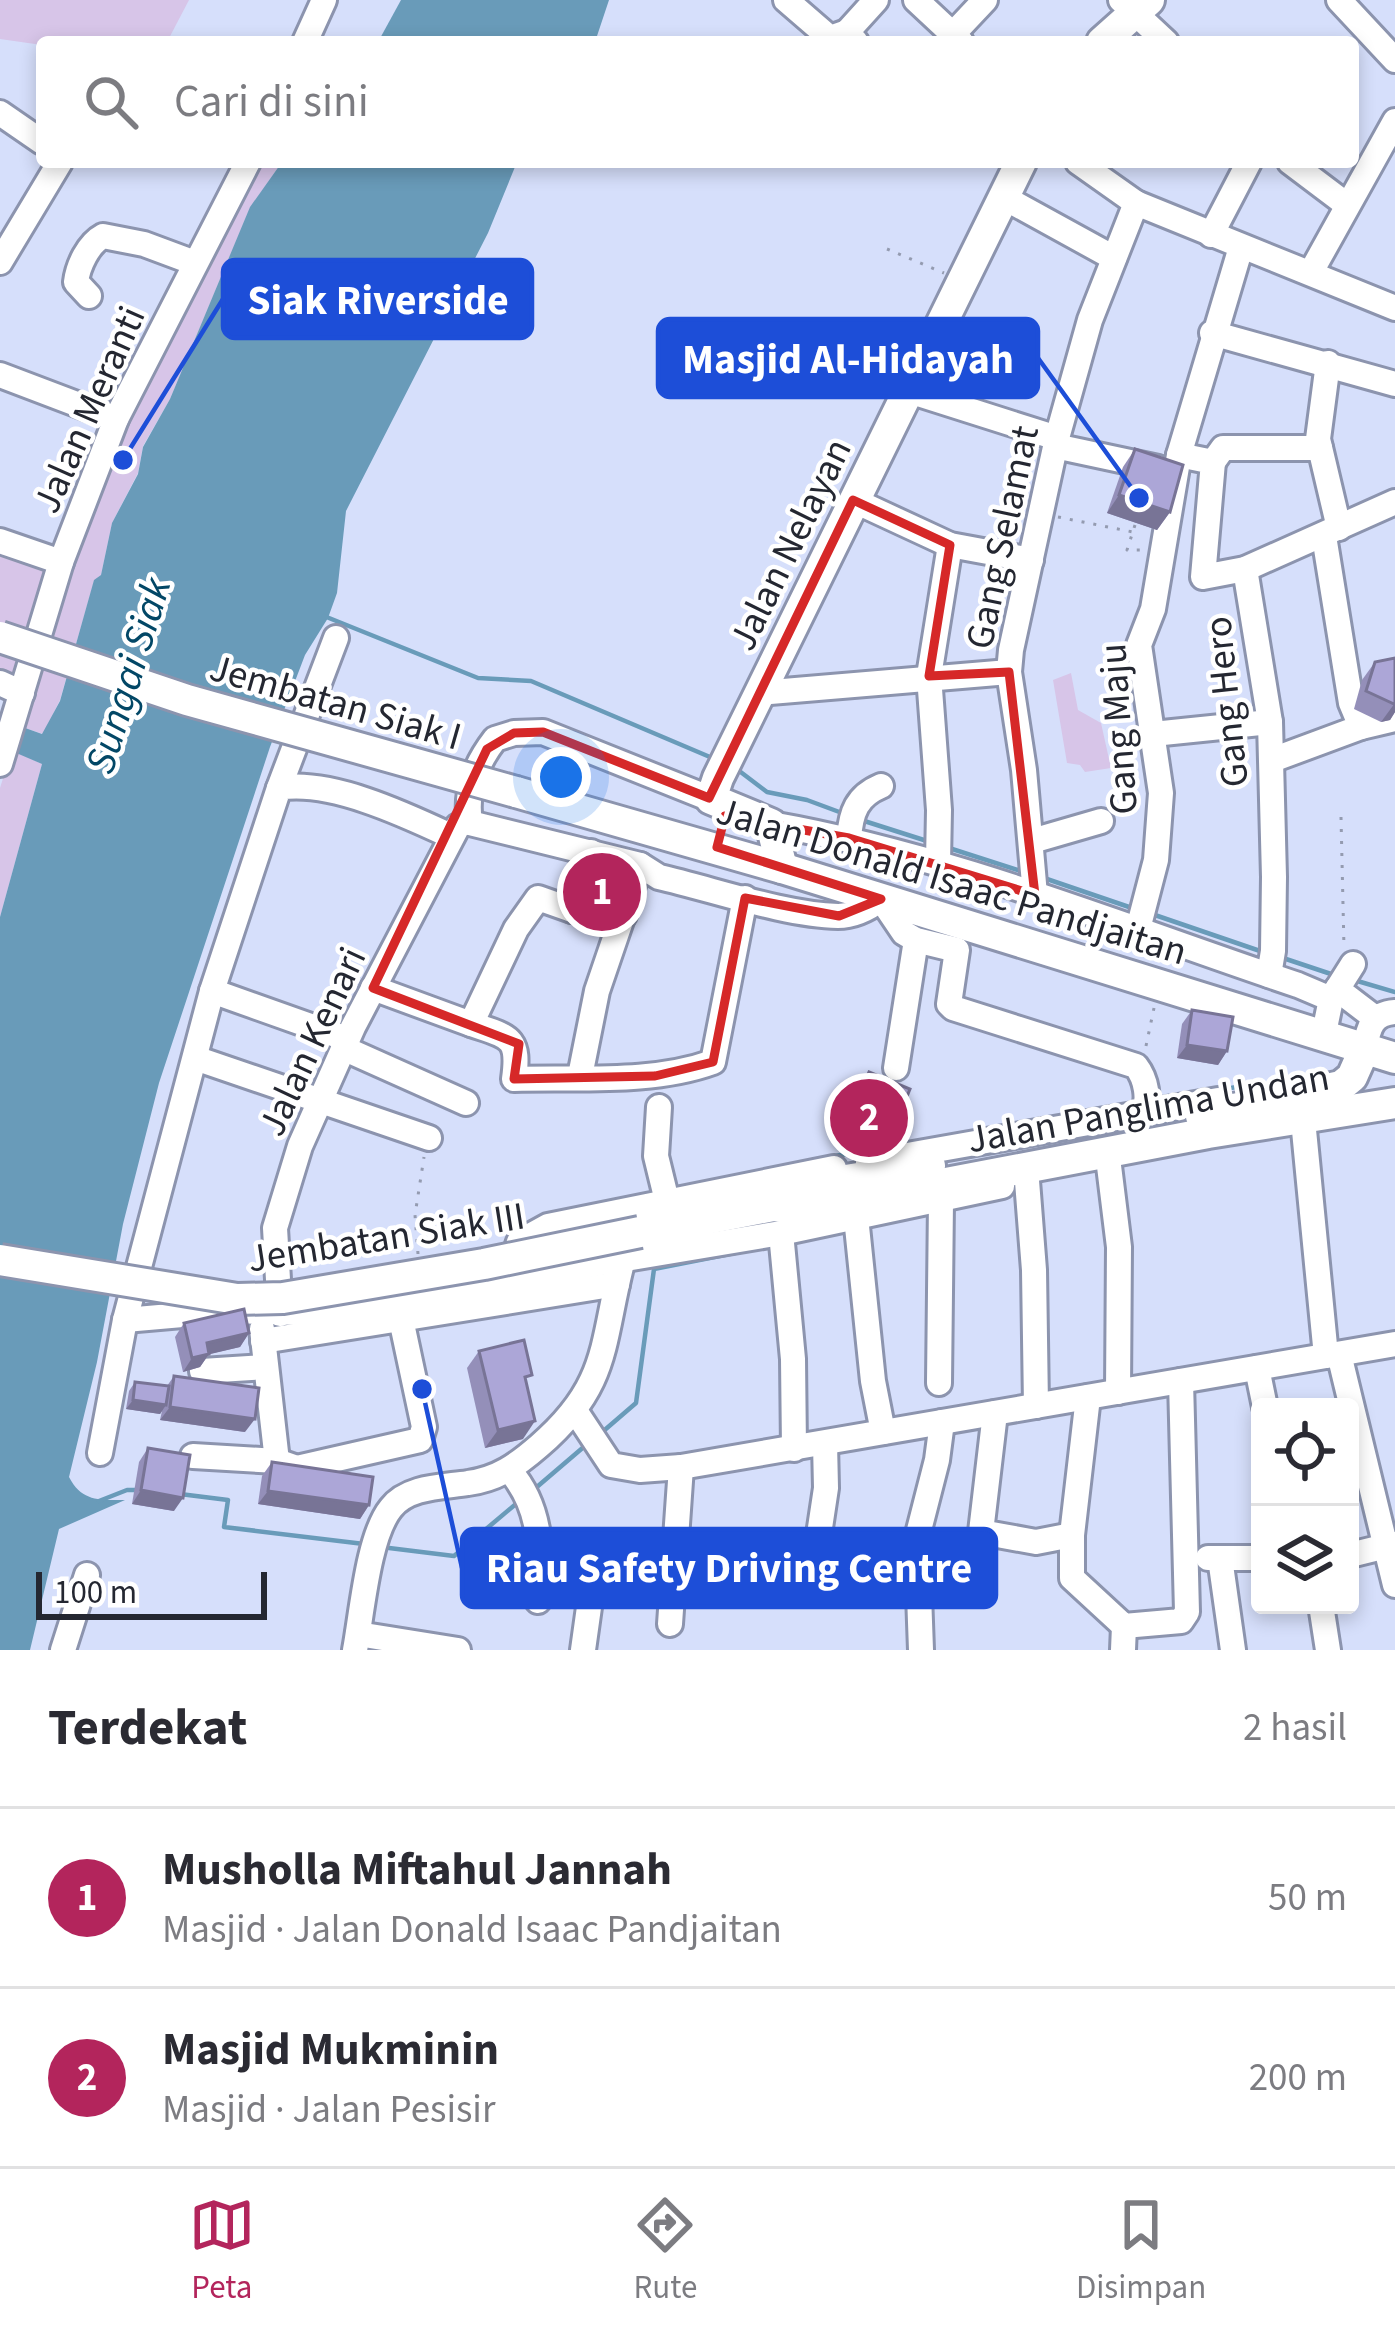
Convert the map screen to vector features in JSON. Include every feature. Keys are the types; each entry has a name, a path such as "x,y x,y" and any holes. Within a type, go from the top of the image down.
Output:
{"main road":[{"path":"1107,36 1134,4"},
{"name":"Jalan Nelayan","path":"719,777 1018,168"},
{"name":"Jembatan Siak I","path":"0,638 187,700 516,792"},
{"path":"719,777 771,824 782,868"},
{"name":"Jalan Donald Isaac Pandjaitan","path":"516,792 782,868 1395,1058"},
{"name":"Jalan Panglima Undan","path":"636,1220 779,1234 810,1209 1070,1167 1327,1091 1352,1077 1364,1050"},
{"name":"Jalan Panglima Undan","path":"779,1234 808,1188 964,1152 1206,1124 1292,1124 1395,1103"},
{"name":"Jembatan Siak III","path":"0,1260 237,1299 283,1298 484,1264 636,1220"}],"street":[{"path":"307,36 324,0"},
{"path":"786,0 828,36"},
{"path":"852,36 876,0"},
{"path":"916,0 955,36"},
{"path":"958,36 985,0"},
{"path":"1339,0 1395,60"},
{"path":"1134,4 1161,36"},
{"path":"0,113 36,138"},
{"path":"1311,272 1395,122"},
{"path":"0,262 56,168"},
{"name":"Jalan Meranti","path":"6,745 11,688 116,419 245,168"},
{"path":"1086,168 1136,203 1395,308"},
{"path":"1211,235 1246,168"},
{"path":"1298,168 1347,205"},
{"path":"1003,196 1114,259"},
{"name":"Gang Selamat","path":"1035,872 1009,672 1038,512 1056,442 1090,320 1136,203"},
{"path":"89,296 76,282 77,270 95,240 103,236 144,244 195,263"},
{"name":"Gang Maju","path":"1142,917 1161,825 1154,734 1139,645 1154,609 1177,463 1241,248"},
{"path":"1212,333 1395,384"},
{"path":"1328,363 1318,419 1320,448 1351,703 1361,727"},
{"path":"0,375 116,419"},
{"path":"909,391 1056,442 1177,463 1213,462 1223,448 1320,448"},
{"name":"Gang Hero","path":"1213,462 1203,577 1245,569 1270,722 1271,963"},
{"path":"853,500 950,545 1031,560"},
{"path":"1245,569 1395,502"},
{"path":"0,542 61,562"},
{"path":"938,847 929,676 950,545"},
{"path":"100,1453 125,1320 212,991 279,788 336,638"},
{"path":"758,693 1009,672"},
{"path":"1272,760 1395,719"},
{"path":"1154,734 1270,722"},
{"name":"Jalan Kenari","path":"277,1460 264,1354 275,1228 300,1146 345,1043 460,830 473,777 494,739 544,732 719,777"},
{"path":"851,822 865,793 881,786"},
{"path":"279,788 327,791 460,830 591,852 640,865 659,877 839,916 862,912 881,899 896,925 916,940 956,950 949,1004 953,1008 1143,1094"},
{"path":"1035,872 1101,821"},
{"path":"771,824 851,822 1035,872 1271,963 1342,981 1385,1015 1364,1050"},
{"path":"572,910 591,852"},
{"path":"580,1076 597,992 640,865"},
{"path":"471,1024 538,898 572,910 624,915"},
{"path":"373,988 511,1040 518,1054 514,1079 655,1076 692,1070 713,1061 745,898"},
{"path":"896,1068 916,940 932,930 967,926"},
{"path":"1324,1033 1342,981"},
{"path":"212,991 345,1043 466,1102"},
{"path":"195,1058 429,1138"},
{"path":"1000,1145 1143,1094 1304,1086 1327,1091"},
{"path":"658,1107 656,1156 667,1202"},
{"path":"125,1320 228,1311 271,1314 524,1278 779,1234 859,1228 1029,1189 1070,1167 1110,1172 1292,1124 1333,1355 1390,1545 1395,1586"},
{"path":"524,1278 515,1254 519,1242 533,1232 636,1220 667,1202 964,1152"},
{"path":"1110,1172 1119,1247 1118,1392"},
{"path":"1029,1189 1036,1406"},
{"path":"939,1383 941,1209"},
{"path":"859,1228 866,1321 883,1432"},
{"path":"779,1234 793,1360 794,1449"},
{"path":"521,1486 581,1418 608,1338 623,1258"},
{"path":"202,1371 400,1319 617,1284"},
{"path":"193,1456 277,1460 304,1468 420,1440 424,1427 400,1319"},
{"path":"581,1418 607,1461 617,1468 681,1467 1395,1344"},
{"path":"1257,1368 1263,1398"},
{"path":"1088,1397 1072,1535 1074,1583 1124,1638 1184,1620 1181,1382"},
{"path":"969,1574 981,1532 995,1413"},
{"path":"921,1650 917,1538 942,1422"},
{"path":"815,1561 826,1488 825,1443"},
{"path":"670,1624 681,1467"},
{"path":"458,1650 357,1642 383,1520 399,1499 427,1488 475,1482 521,1486"},
{"path":"521,1486 539,1541 538,1601"},
{"path":"981,1532 1036,1542 1072,1535"},
{"path":"1359,1553 1390,1545"},
{"path":"1186,1558 1251,1558"},
{"path":"1220,1558 1233,1650"},
{"path":"63,1650 87,1575"},
{"path":"583,1650 590,1600"},
{"path":"1322,1614 1328,1650"}],"path":[{"path":"887,249 962,280"},
{"path":"1038,512 1133,532"},
{"path":"1127,550 1136,525"},
{"path":"1341,818 1342,981"},
{"path":"1143,1094 1156,983"},
{"path":"428,1293 416,1248 415,1215 429,1138"}],"highlighted area":[{"path":"853,500 950,545 929,676 1009,672 1035,895 849,838 725,816 717,847 881,899 839,916 745,898 713,1062 655,1076 514,1079 519,1044 373,988 487,749 514,733 543,732 709,798"}],"shaded area":[{"path":"0,0 189,0 170,36 36,36 36,44 0,39"},
{"path":"249,168 278,168 250,208 170,399 143,446 138,473 112,523 101,575 94,581 60,700 43,734 19,726 121,422"},
{"path":"0,551 49,568 17,676 0,670"},
{"path":"1071,673 1078,710 1101,723 1111,768 1085,772 1080,765 1067,763 1053,680"},
{"path":"12,750 42,764 0,917 0,788"}],"water":[{"path":"401,0 609,0 597,36 381,36"},
{"name":"Sungai Siak","path":"278,168 515,168 488,233 346,511 337,593 305,655 270,747 159,1083 123,1224 69,1477 86,1495 125,1500 59,1529 30,1650 0,1650 0,917 42,764 0,746 0,719 42,734 60,701 94,580 101,575 112,523 138,474 143,447 170,399 250,207"}],"building":[{"path":"1135,449 1183,465 1170,512 1119,495"},
{"path":"1395,658 1394,704 1366,691 1375,662"},
{"path":"608,857 631,867 621,890 598,880"},
{"path":"1192,1010 1233,1017 1227,1051 1187,1045"},
{"path":"869,1072 910,1089 894,1128 853,1110"},
{"path":"244,1309 249,1333 207,1343 209,1354 192,1358 184,1323"},
{"path":"524,1340 532,1375 525,1377 535,1421 498,1430 479,1351"},
{"path":"174,1376 259,1388 255,1419 170,1407"},
{"path":"135,1382 169,1386 166,1405 133,1400"},
{"path":"148,1448 190,1455 183,1498 141,1490"},
{"path":"272,1462 373,1477 369,1505 268,1491"}],"waterway":[{"path":"324,616 478,678 531,681 717,760"},
{"path":"738,770 767,792 842,813"},
{"path":"858,819 927,841"},
{"path":"949,848 1024,872"},
{"path":"1041,877 1132,908"},
{"path":"1149,913 1263,952"},
{"path":"1280,957 1337,976"},
{"path":"1354,980 1395,992"},
{"path":"1219,1090 1260,1083"},
{"path":"823,1158 870,1150"},
{"path":"600,1434 636,1403 654,1269 740,1252"},
{"path":"531,1492 586,1445"},
{"path":"99,1501 139,1490"},
{"path":"180,1494 228,1500 224,1527 364,1544"},
{"path":"381,1547 454,1556 517,1503"}],"place":[{"name":"Siak Riverside","path":"123,460"},
{"name":"Masjid Al-Hidayah","path":"1139,498"},
{"name":"Musholla Miftahul Jannah","path":"602,892"},
{"name":"Masjid Mukminin","path":"869,1118"},
{"name":"Riau Safety Driving Centre","path":"422,1389"}]}
